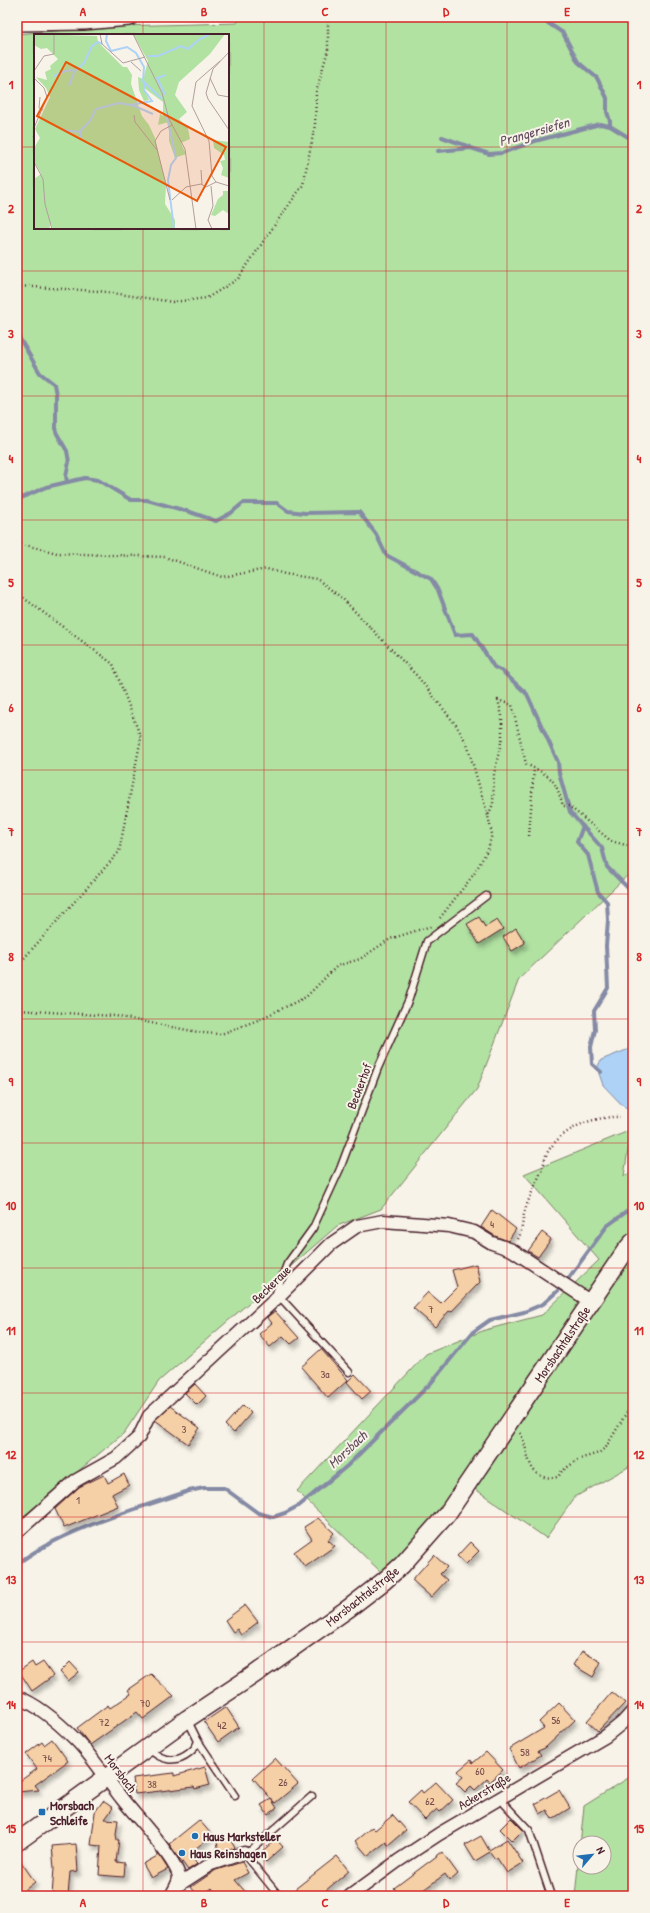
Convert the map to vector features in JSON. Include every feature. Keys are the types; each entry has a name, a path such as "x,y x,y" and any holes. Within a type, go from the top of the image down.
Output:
{"main road":[{"path":"17,22 130,17"},
{"name":"Morsbachtalstraße","path":"17,1842 187,1719 258,1672 384,1582 422,1544 447,1514 633,1242"}],"street":[{"name":"Beckeraue","path":"17,1532 76,1480 116,1458 139,1437 149,1416 276,1299 331,1244 357,1226 382,1221 449,1226 474,1232 492,1243 512,1250 591,1302"},
{"name":"Morsbach","path":"17,1697 37,1708 75,1739 91,1756 106,1778 159,1843 175,1867 179,1878 174,1891"},
{"name":"Ackerstraße","path":"350,1896 398,1861 499,1798 606,1736 622,1723 633,1711"},
{"name":"Morsbach","path":"174,1891 211,1864 244,1853"}],"lane":[{"name":"Beckerhof","path":"276,1299 287,1264 313,1228 340,1169 378,1068 409,999 427,941 486,896"},
{"path":"276,1299 349,1372"},
{"path":"187,1719 198,1741 236,1796"},
{"path":"148,1748 165,1759 177,1759 196,1747 198,1741"},
{"name":"Morsbach","path":"244,1853 251,1850 312,1796"},
{"path":"499,1798 529,1830 551,1896"},
{"path":"244,1853 280,1896"}],"path":[{"path":"17,286 99,291 173,302 207,298 238,279 269,232 303,186 315,125 316,92 328,50 328,17"},
{"path":"17,543 57,553 165,558 222,577 267,569 285,574 317,579 342,598 418,677 456,726 467,744 492,834 488,849 474,874 435,924 390,939 360,959 337,966 306,997 258,1020 221,1034 203,1034 115,1016 17,1010"},
{"path":"17,593 113,664 141,738 119,852 17,966"},
{"path":"488,816 493,804 494,774 502,738 502,716 498,700 512,705 526,764 547,775 557,786 563,806 569,806 611,841 633,847"},
{"path":"529,836 534,768"},
{"path":"512,1250 521,1232 532,1189 546,1154 554,1143 560,1136 584,1123 604,1117 620,1117"},
{"path":"509,1423 519,1432 524,1440 528,1460 534,1470 549,1478 558,1477 562,1471 579,1459 599,1453 606,1447 633,1402"}],"green space":[{"path":"242,17 633,17 633,870 519,979 477,1089 381,1209 337,1226 159,1381 124,1433 17,1522 17,34 117,26 237,23"},
{"path":"631,1130 624,1176 633,1171 632,1465 575,1497 546,1538 462,1480 441,1513 408,1549 382,1573 297,1491 426,1354 485,1330 542,1315 599,1260 524,1174"},
{"path":"633,1775 633,1896 575,1896 577,1875 612,1875 612,1835 581,1835 584,1806"}],"water":[{"path":"629,1049 633,1049 633,1107 630,1110 625,1108 603,1085 597,1068 601,1060"}],"building":[{"path":"479,917 485,927 497,920 503,929 479,944 467,924"},
{"path":"516,928 525,943 512,951 503,937"},
{"path":"492,1210 516,1229 508,1241 495,1236 481,1227"},
{"path":"542,1232 551,1239 538,1257 528,1251"},
{"path":"476,1264 480,1282 451,1312 449,1311 435,1327 413,1308 428,1292 441,1303 457,1287 452,1270"},
{"path":"275,1311 299,1338 291,1344 283,1336 270,1347 259,1334 272,1323 267,1317"},
{"path":"321,1349 348,1380 328,1398 301,1367"},
{"path":"355,1374 371,1391 362,1399 347,1382"},
{"path":"195,1384 206,1396 197,1405 185,1393"},
{"path":"243,1405 251,1413 234,1433 225,1425"},
{"path":"170,1406 200,1428 188,1444 155,1420"},
{"path":"124,1474 129,1485 112,1494 118,1506 64,1528 55,1509 79,1487 104,1475 108,1483"},
{"path":"318,1518 334,1533 328,1540 335,1546 305,1567 294,1552 312,1539 304,1527"},
{"path":"470,1542 479,1551 466,1564 457,1556"},
{"path":"434,1555 447,1567 440,1574 447,1580 431,1597 412,1580"},
{"path":"245,1605 258,1622 241,1635 237,1629 233,1632 225,1620"},
{"path":"582,1651 601,1662 593,1677 573,1665"},
{"path":"32,1662 35,1667 43,1662 53,1676 32,1691 19,1671"},
{"path":"70,1662 79,1672 68,1681 60,1672"},
{"path":"151,1674 174,1696 143,1719 137,1712 90,1745 77,1728 108,1705 110,1708 131,1694 128,1690"},
{"path":"612,1692 625,1703 598,1731 587,1721"},
{"path":"559,1703 575,1720 545,1748 538,1751 541,1755 519,1768 509,1749 544,1728 539,1722"},
{"path":"226,1707 239,1727 218,1742 204,1722"},
{"path":"52,1739 68,1761 35,1785 39,1790 17,1792 17,1783 37,1769 26,1754 42,1742 44,1745"},
{"path":"486,1752 503,1770 490,1782 487,1779 475,1790 471,1786 465,1792 456,1783 463,1777 458,1771 471,1760 473,1763"},
{"path":"275,1758 298,1784 275,1803 253,1778"},
{"path":"205,1767 210,1785 195,1789 194,1787 135,1794 133,1778 174,1773 174,1776"},
{"path":"436,1782 453,1800 440,1812 437,1809 425,1820 408,1802 421,1790 423,1793"},
{"path":"559,1790 570,1808 552,1819 547,1810 540,1814 535,1804"},
{"path":"271,1799 277,1808 268,1815 261,1805"},
{"path":"103,1801 113,1808 105,1819 118,1820 116,1834 117,1840 119,1840 116,1862 125,1863 124,1877 99,1875 101,1846 91,1845 95,1812"},
{"path":"393,1815 406,1830 388,1845 386,1842 368,1856 355,1841 372,1827 375,1830"},
{"path":"511,1818 523,1830 512,1841 500,1829"},
{"path":"199,1820 212,1835 189,1854 197,1864 188,1870 169,1844"},
{"path":"481,1836 489,1850 507,1839 523,1863 507,1873 497,1858 495,1859 490,1852 475,1861 465,1845"},
{"path":"230,1839 235,1848 219,1853 217,1841"},
{"path":"276,1839 283,1847 266,1862 259,1854"},
{"path":"76,1844 78,1871 70,1872 68,1896 52,1896 54,1868 52,1846"},
{"path":"442,1852 458,1874 450,1881 445,1874 415,1896 400,1896 394,1888"},
{"path":"159,1855 168,1869 151,1878 143,1864"},
{"path":"17,1856 35,1882 17,1896"},
{"path":"337,1856 349,1871 319,1896 301,1896 295,1889"},
{"path":"242,1862 248,1873 235,1880 249,1896 217,1896 212,1888 202,1896 198,1896 191,1887 216,1870"}],"waterway":[{"path":"539,17 563,33 578,62 597,78 607,98 607,112 610,126"},
{"name":"Prangersiefen","path":"438,151 471,148 489,154 502,153 535,141 600,124 610,126 633,140"},
{"path":"442,137 470,147"},
{"path":"17,334 40,373 54,384 56,395 56,432 67,451 69,462 66,476 67,482"},
{"path":"17,500 46,487 85,478 98,480 131,500 147,500 216,521 231,513 243,503 277,503 288,511 305,513 359,512 376,534 386,555 431,579 438,590 455,635 473,634 494,667 502,671 527,694 558,762 559,773 570,812 602,848 607,867 633,893"},
{"path":"583,826 577,842 588,855 598,892 607,902 608,920 606,946 608,988 594,1011 595,1030 591,1047 592,1064 601,1072"},
{"name":"Morsbach","path":"17,1564 35,1552 77,1531 123,1513 189,1491 204,1488 224,1488 258,1513 273,1517 285,1513 300,1505 347,1466 431,1383 473,1332 490,1320 524,1312 543,1304 562,1287 607,1226 633,1207"}],"place":[{"name":"Morsbach Schleife","path":"42,1812"},
{"name":"Haus Marksteller","path":"195,1836"},
{"name":"Haus Reinshagen","path":"182,1853"}]}
